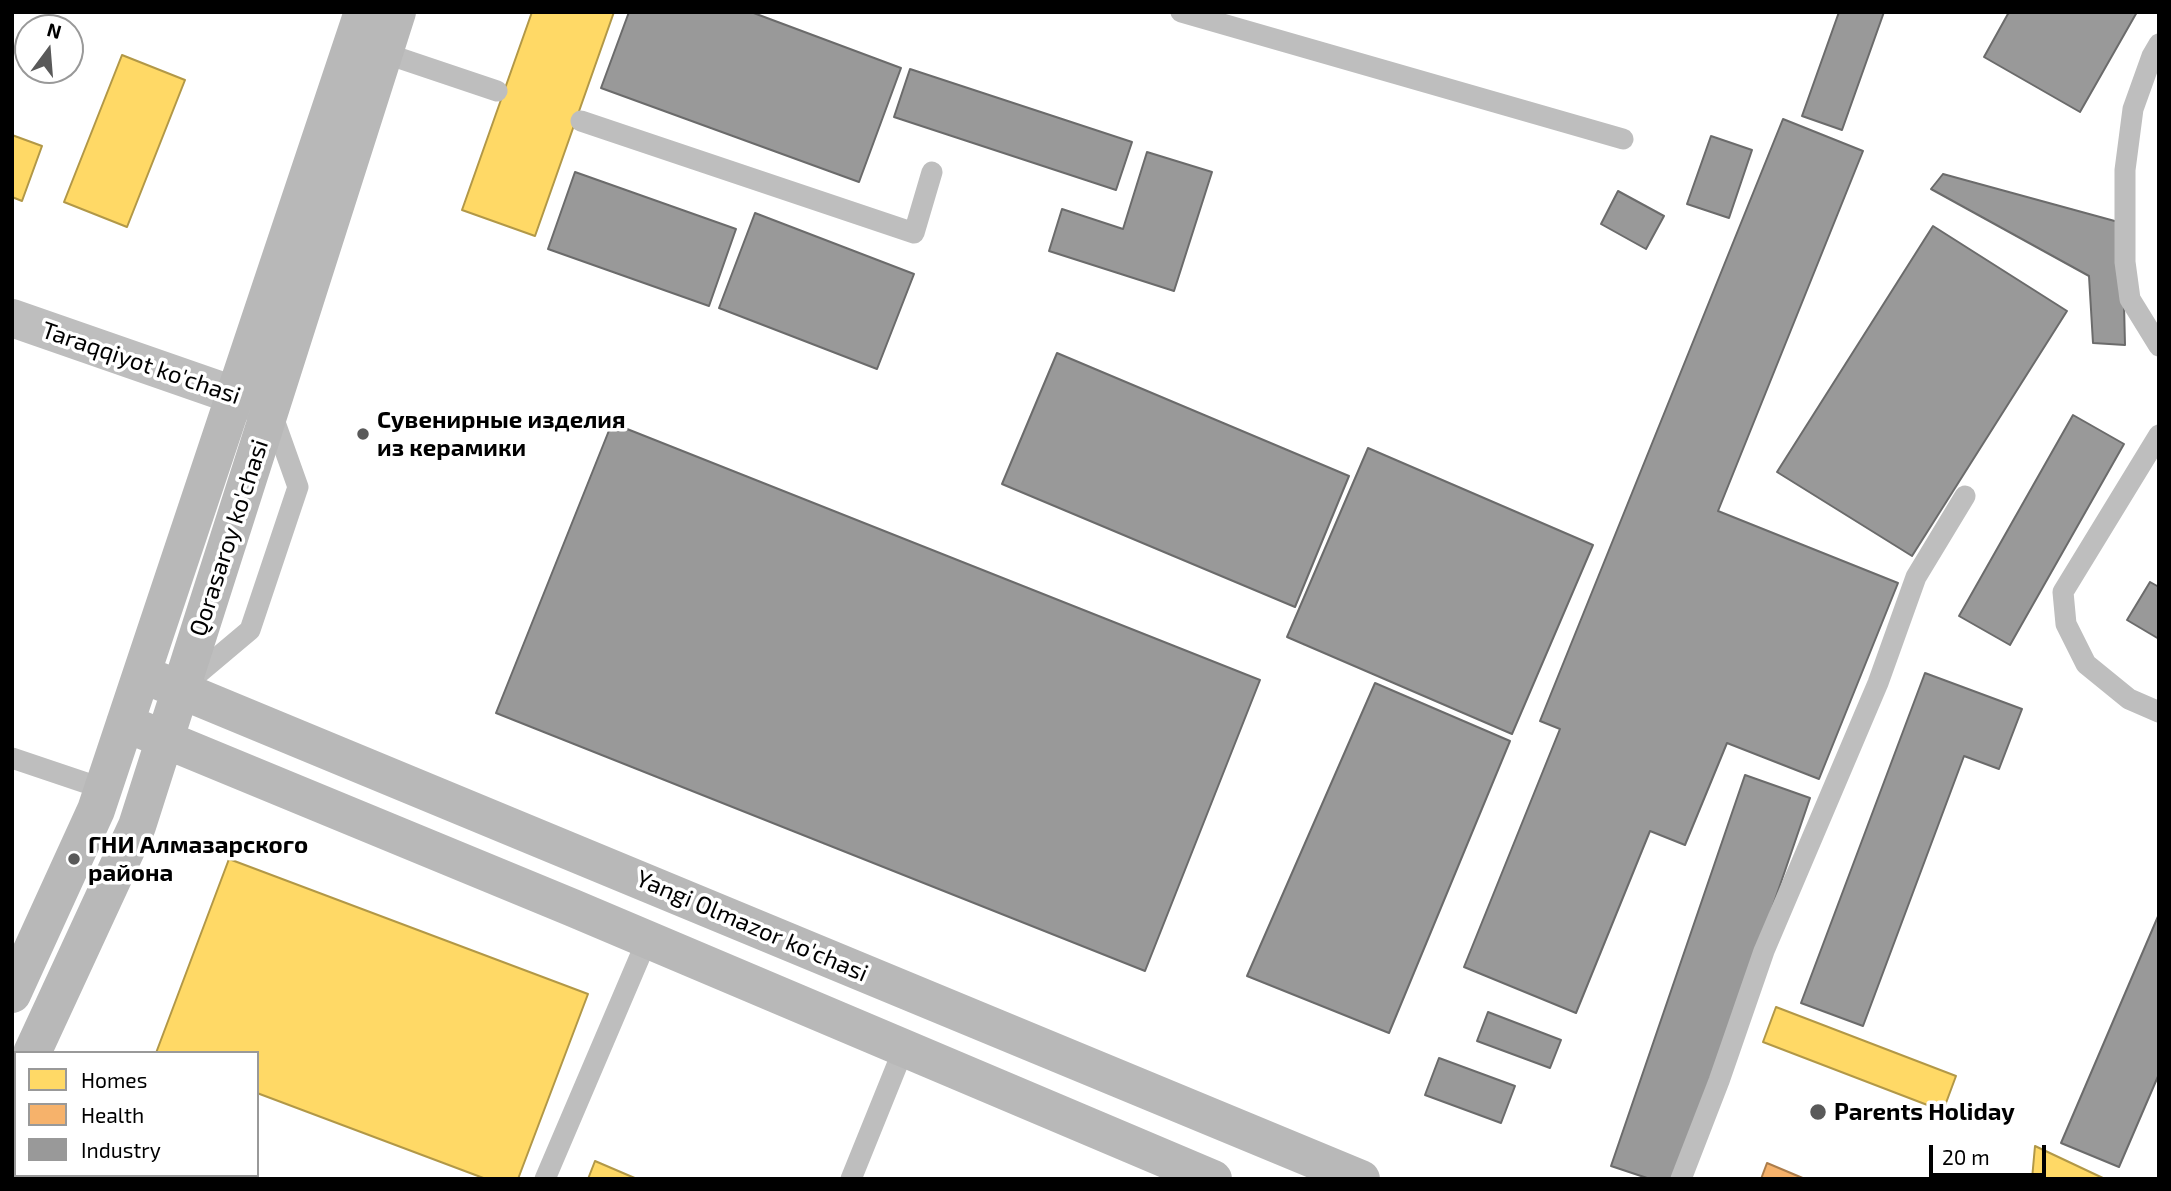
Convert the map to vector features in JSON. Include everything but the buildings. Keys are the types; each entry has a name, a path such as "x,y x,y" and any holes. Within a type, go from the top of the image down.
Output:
{"main road":[{"name":"Qorasaroy ko'chasi","path":"33,1051 137,825 180,689 252,402 363,12"},
{"name":"Qorasaroy ko'chasi","path":"12,994 96,810 142,674 252,402 384,53 397,12"},
{"name":"Yangi Olmazor ko'chasi","path":"142,674 1361,1179"},
{"path":"125,723 1213,1179"}],"street":[{"name":"Taraqqiyot ko'chasi","path":"12,318 252,402"}],"lane":[{"path":"1181,12 1623,139"},
{"path":"2159,44 2133,109 2125,170 2125,262 2130,299 2159,346"},
{"path":"384,53 497,91"},
{"path":"581,121 914,233 932,172"},
{"path":"180,689 250,630 298,487 252,402"},
{"path":"2159,435 2063,592 2066,624 2086,664 2129,699 2159,712"},
{"path":"1681,1179 1764,951 1878,683 1916,577 1965,496"},
{"path":"12,758 104,789"},
{"path":"545,1179 647,940"},
{"path":"851,1179 904,1048"}],"place":[{"name":"Сувенирные изделия из керамики","path":"363,434"},
{"name":"ГНИ Алмазарского района","path":"74,859"},
{"name":"Parents Holiday","path":"1818,1112"}]}
